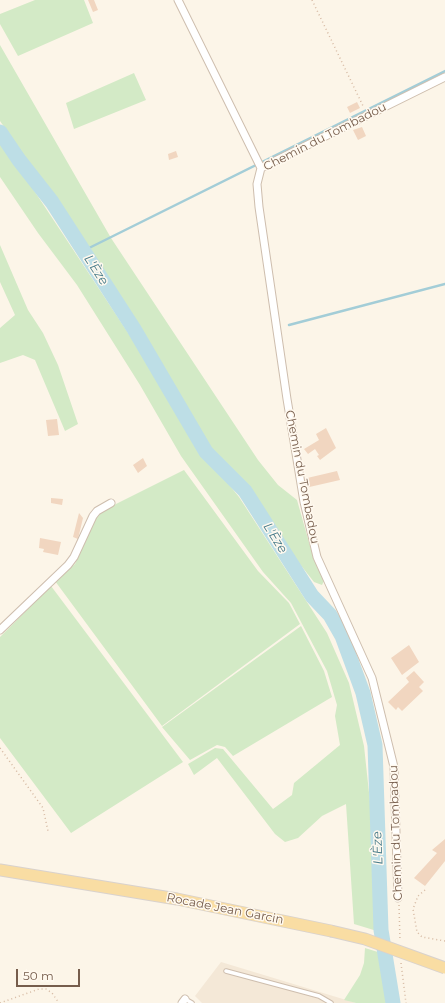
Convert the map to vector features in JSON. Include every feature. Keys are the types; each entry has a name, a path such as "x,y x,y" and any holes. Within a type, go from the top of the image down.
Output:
{"main road":[{"name":"Rocade Jean Garcin","path":"0,870 176,899 331,930 371,941 445,968"}],"street":[{"path":"178,0 261,168"},
{"name":"Chemin du Tombadou","path":"398,898 394,767 372,678 317,557 304,502 259,207 257,184 261,168 445,77"},
{"path":"0,630 68,565 74,558 97,510 111,503"}],"lane":[{"path":"226,971 319,996 330,1003"},
{"path":"183,1001 192,1003"}],"path":[{"path":"312,0 368,115"},
{"path":"0,748 42,808 48,831"},
{"path":"425,890 418,896 413,909 417,932 422,937 445,941"},
{"name":"Chemin du Tombadou","path":"398,898 400,944"},
{"path":"401,960 402,983 406,1003"},
{"path":"0,1003 40,989 46,989 52,993 59,1003"}],"shaded area":[{"path":"221,962 356,1003 202,1003 195,996"}],"green space":[{"path":"35,0 84,0 93,23 18,56 0,24 0,14"},
{"path":"0,45 111,238 258,460 278,485 297,500 314,560 324,581 322,585 314,582 299,563 239,476 217,460 207,449 133,319 54,198 0,121"},
{"path":"134,73 146,100 74,129 66,103"},
{"path":"0,139 189,425 206,456 239,497 327,633 349,683 364,746 373,830 377,931 354,924 346,804 322,816 298,838 285,842 275,834 217,758 194,775 188,764 215,748 223,749 273,809 292,795 294,783 340,745 335,716 337,705 327,671 291,603 263,572 181,456 140,385 77,285 38,233 0,177"},
{"path":"0,245 28,310 43,333 58,365 78,424 65,431 35,360 23,355 0,363 0,328 15,315 0,282"},
{"path":"184,470 258,571 289,603 300,624 162,726 55,581 75,564 98,513"},
{"path":"51,586 183,762 71,833 0,738 0,637"},
{"path":"301,626 324,671 332,697 233,756 225,747 217,745 190,760 162,727"},
{"path":"365,948 381,953 386,1003 356,1003 344,1000 360,975 364,963"}],"building":[{"path":"88,0 94,0 98,10 93,12"},
{"path":"357,102 360,108 350,113 347,107"},
{"path":"362,127 366,136 358,140 353,130"},
{"path":"176,151 178,157 169,160 168,154"},
{"path":"57,419 59,435 48,436 46,420"},
{"path":"326,428 336,448 320,460 315,449 308,454 304,449 319,440 316,434"},
{"path":"143,458 147,466 138,473 133,465"},
{"path":"337,471 340,480 305,488 303,479"},
{"path":"51,498 63,499 62,505 51,503"},
{"path":"79,513 83,518 78,539 73,537"},
{"path":"40,538 61,542 58,555 43,552 44,549 39,548"},
{"path":"409,645 419,662 402,675 391,658"},
{"path":"414,671 424,682 419,687 423,691 402,711 398,707 396,710 388,702 409,682 406,678"},
{"path":"445,839 445,861 425,886 414,878 437,853 432,850"}],"waterway":[{"path":"83,251 445,71"},
{"name":"L'Èze","path":"0,132 19,160 52,202 134,329 206,452 245,491 312,596 330,615 342,636 363,693 375,745 381,930 393,1003"},
{"path":"289,325 445,284"}]}
